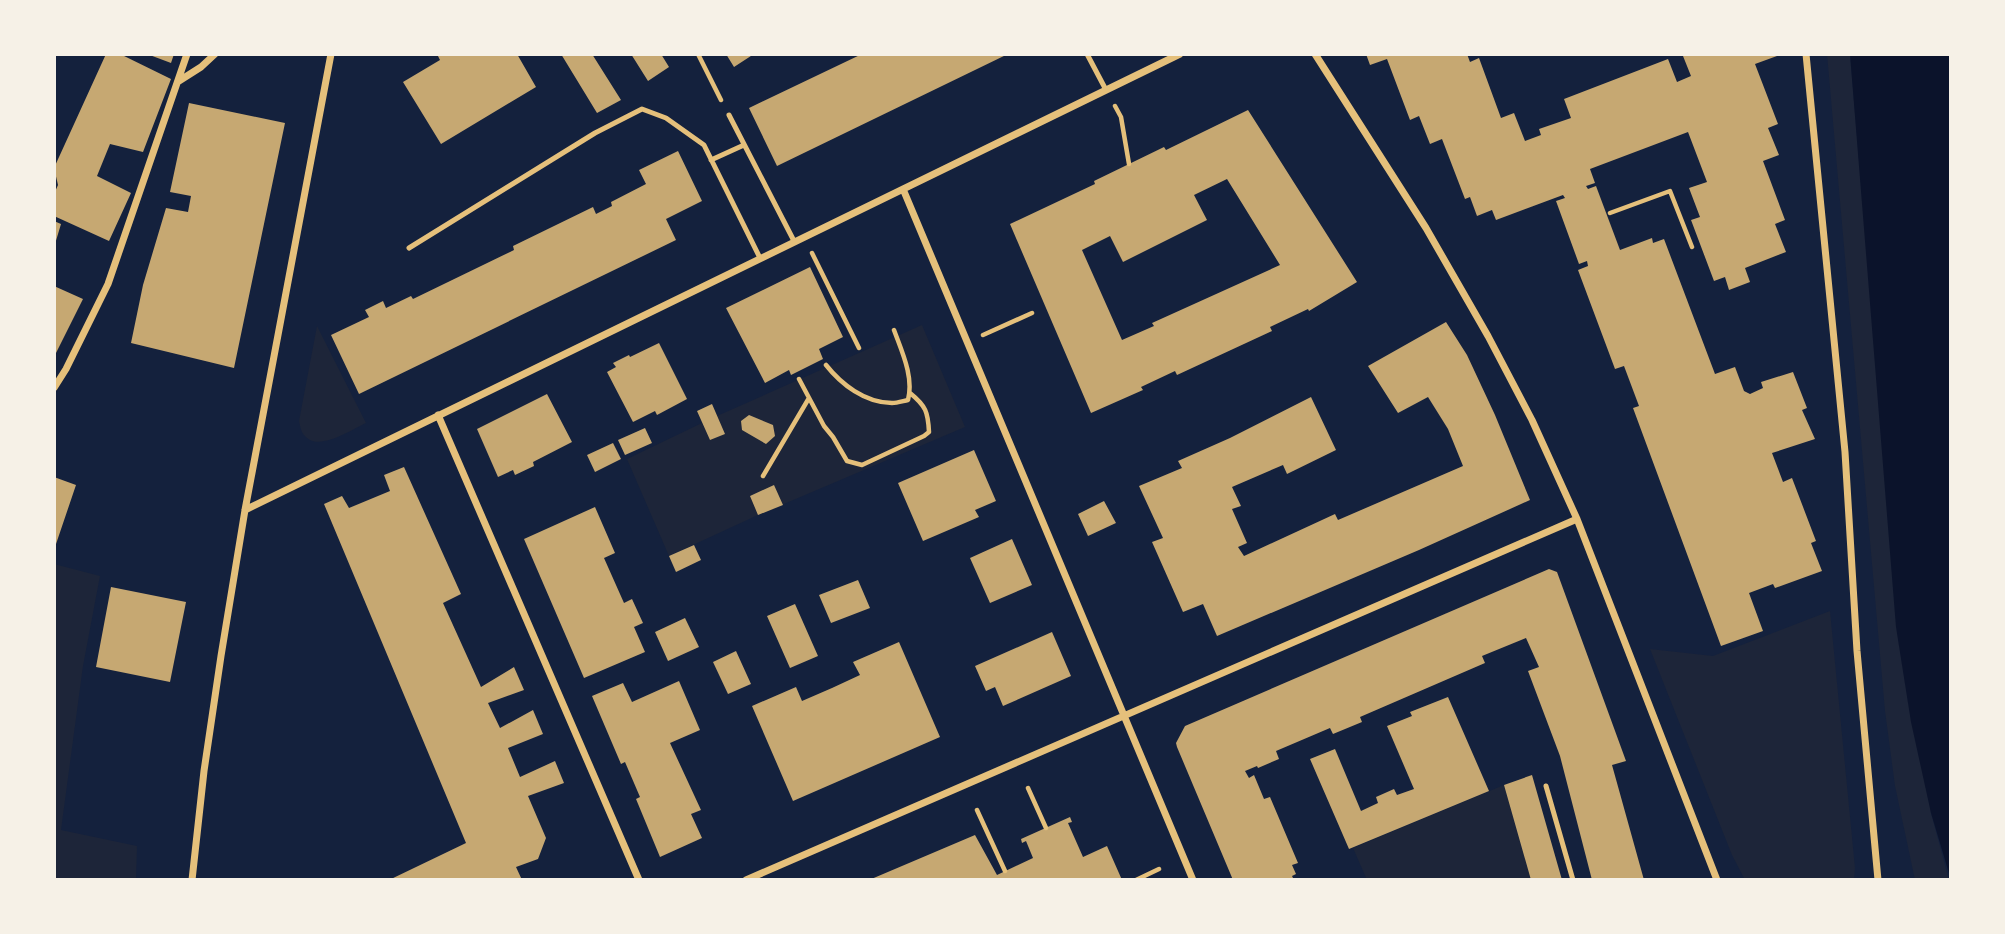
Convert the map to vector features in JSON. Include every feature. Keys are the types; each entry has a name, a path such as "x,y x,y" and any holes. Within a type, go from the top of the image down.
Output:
{"street":[{"path":"54,388 108,284 187,54"},
{"path":"179,81 215,54"},
{"path":"192,880 204,771 245,510 331,54"},
{"path":"245,510 1180,54"},
{"path":"1315,54 1426,228 1532,420 1577,519 1717,880"},
{"path":"1806,54 1845,452 1857,651 1878,880"},
{"path":"903,189 1193,880"},
{"path":"438,415 639,880"},
{"path":"746,880 1577,519"}],"lane":[{"path":"1087,54 1106,90"},
{"path":"409,248 595,133 642,109 666,118 704,145 760,258"},
{"path":"729,115 794,241"},
{"path":"711,160 744,145"},
{"path":"1546,786 1573,880"}],"path":[{"path":"698,54 729,115"},
{"path":"1106,90 1121,117 1129,164"},
{"path":"1610,213 1670,191 1692,247"},
{"path":"804,237 859,348"},
{"path":"966,342 1032,313"},
{"path":"826,365 838,380 870,399 891,403 908,400 910,393 907,366 894,330"},
{"path":"799,379 824,426 847,461 862,465 929,432 928,414 921,402 910,393"},
{"path":"763,476 809,398"},
{"path":"1028,788 1046,828"},
{"path":"977,810 1006,871"},
{"path":"1136,880 1159,869"}],"shaded area":[{"path":"1827,54 1850,54 1872,311 1931,813 1949,880 1915,880 1895,786 1885,711"},
{"path":"1850,54 1951,54 1951,880 1931,813 1911,722 1896,627"},
{"path":"922,325 965,427 669,556 627,459 702,423 710,440 724,434 717,416"},
{"path":"317,326 366,423 335,438 318,442 304,435 299,421"},
{"path":"54,564 100,576 83,666 61,830 137,846 136,880 54,880"},
{"path":"1830,611 1854,880 1745,880 1732,855 1650,649 1713,656"},
{"path":"1504,785 1531,880 1367,880 1353,848"}],"building":[{"path":"106,54 120,54 171,79 143,152 110,144 97,176 131,193 109,241 54,216 54,194 58,185 54,168"},
{"path":"147,54 174,54 171,63"},
{"path":"437,54 517,54 536,87 441,144 403,82 440,60"},
{"path":"561,54 592,54 621,100 597,113"},
{"path":"631,54 661,54 669,67 648,81"},
{"path":"726,54 754,54 734,67"},
{"path":"862,54 1008,54 777,166 749,108"},
{"path":"1366,54 1467,54 1470,62 1479,58 1501,118 1514,113 1525,141 1541,135 1539,129 1571,118 1564,99 1668,59 1677,82 1691,76 1683,56 1689,54 1776,54 1777,56 1755,64 1778,124 1768,128 1779,155 1763,161 1785,220 1775,224 1786,252 1745,268 1750,282 1729,290 1725,277 1714,281 1691,220 1700,217 1689,188 1707,182 1688,132 1590,169 1595,183 1586,186 1588,189 1596,186 1620,250 1652,238 1653,243 1664,239 1715,374 1735,367 1744,391 1750,394 1763,388 1761,382 1793,372 1807,408 1802,410 1815,439 1772,453 1783,482 1792,478 1816,541 1811,543 1822,571 1775,588 1773,584 1749,593 1763,631 1721,646 1633,408 1639,406 1624,366 1615,369 1578,270 1588,266 1587,261 1579,264 1556,201 1565,198 1563,195 1496,220 1492,210 1477,216 1470,197 1465,199 1442,139 1430,144 1419,116 1410,120 1387,59 1370,65"},
{"path":"189,103 285,123 234,368 131,343 143,285 166,208 188,212 191,196 170,192"},
{"path":"1248,110 1357,282 1309,311 1308,309 1270,327 1272,331 1177,375 1175,371 1141,387 1143,390 1091,413 1010,224 1095,184 1094,181 1164,147 1166,150","holes":["1227,179 1280,265 1152,323 1154,326 1122,340 1082,250 1110,236 1123,262 1207,220 1194,195"]},
{"path":"678,151 702,201 666,219 676,240 359,394 331,335 369,317 365,310 383,301 386,308 411,296 413,299 514,250 513,246 593,207 596,214 612,206 611,202 646,184 639,170"},
{"path":"54,221 61,224 55,244 54,243"},
{"path":"810,267 843,337 819,349 823,359 791,375 789,370 765,383 726,308"},
{"path":"54,286 83,299 54,357"},
{"path":"1446,322 1467,355 1530,500 1217,636 1203,604 1183,612 1152,542 1163,538 1139,486 1182,468 1178,461 1311,397 1336,450 1287,474 1283,465 1232,487 1241,506 1232,509 1247,543 1238,547 1244,556 1335,514 1338,520 1463,466 1448,429 1428,397 1398,413 1368,366"},
{"path":"659,343 687,399 657,415 655,411 633,422 607,372 616,367 613,363"},
{"path":"547,394 572,442 533,462 534,466 515,475 513,470 498,477 477,429"},
{"path":"712,404 725,434 710,440 697,411"},
{"path":"749,415 773,425 775,436 766,444 742,430 741,421"},
{"path":"645,428 652,443 625,455 618,440"},
{"path":"613,443 621,459 595,472 587,455"},
{"path":"974,450 996,501 975,510 979,517 923,541 898,483"},
{"path":"404,467 461,594 443,603 481,687 514,667 524,690 488,703 500,728 533,710 543,734 508,748 520,777 555,761 564,783 528,796 546,838 538,859 516,867 522,880 389,880 466,843 324,504 342,496 349,508 390,491 384,475"},
{"path":"54,477 76,485 55,547 54,547"},
{"path":"774,485 783,505 758,515 750,496"},
{"path":"1104,501 1116,523 1088,536 1078,514"},
{"path":"595,507 615,553 604,558 624,603 632,599 643,623 634,627 645,652 584,678 524,539"},
{"path":"1012,539 1032,585 990,603 970,558"},
{"path":"694,545 701,560 676,572 669,556"},
{"path":"1549,569 1557,572 1626,761 1612,765 1644,880 1592,880 1560,756 1528,671 1539,667 1526,638 1482,656 1485,663 1360,717 1362,722 1333,734 1330,728 1276,751 1279,759 1245,771 1249,778 1254,775 1264,799 1270,797 1298,863 1292,865 1296,874 1292,876 1294,880 1233,880 1177,747 1176,743 1185,726"},
{"path":"858,580 870,608 831,623 819,595"},
{"path":"111,587 186,602 170,682 96,667"},
{"path":"795,604 818,656 790,668 767,616"},
{"path":"685,618 699,647 668,661 655,632"},
{"path":"1052,632 1071,676 1003,706 995,687 986,691 975,666"},
{"path":"899,642 940,737 793,801 752,706 796,687 802,701 832,688 860,675 853,662"},
{"path":"736,651 751,684 728,694 713,662"},
{"path":"679,681 700,730 670,743 701,810 691,814 702,838 660,857 636,799 640,797 625,762 621,764 592,696 623,683 632,702"},
{"path":"1448,697 1489,791 1349,849 1310,759 1335,749 1361,811 1378,803 1376,797 1394,789 1397,795 1414,789 1387,726 1412,716 1410,712"},
{"path":"1532,775 1562,880 1531,880 1504,785"},
{"path":"1070,817 1072,822 1068,823 1083,857 1107,846 1122,880 869,880 975,835 997,875 1033,858 1026,841 1022,843 1021,839"}]}
